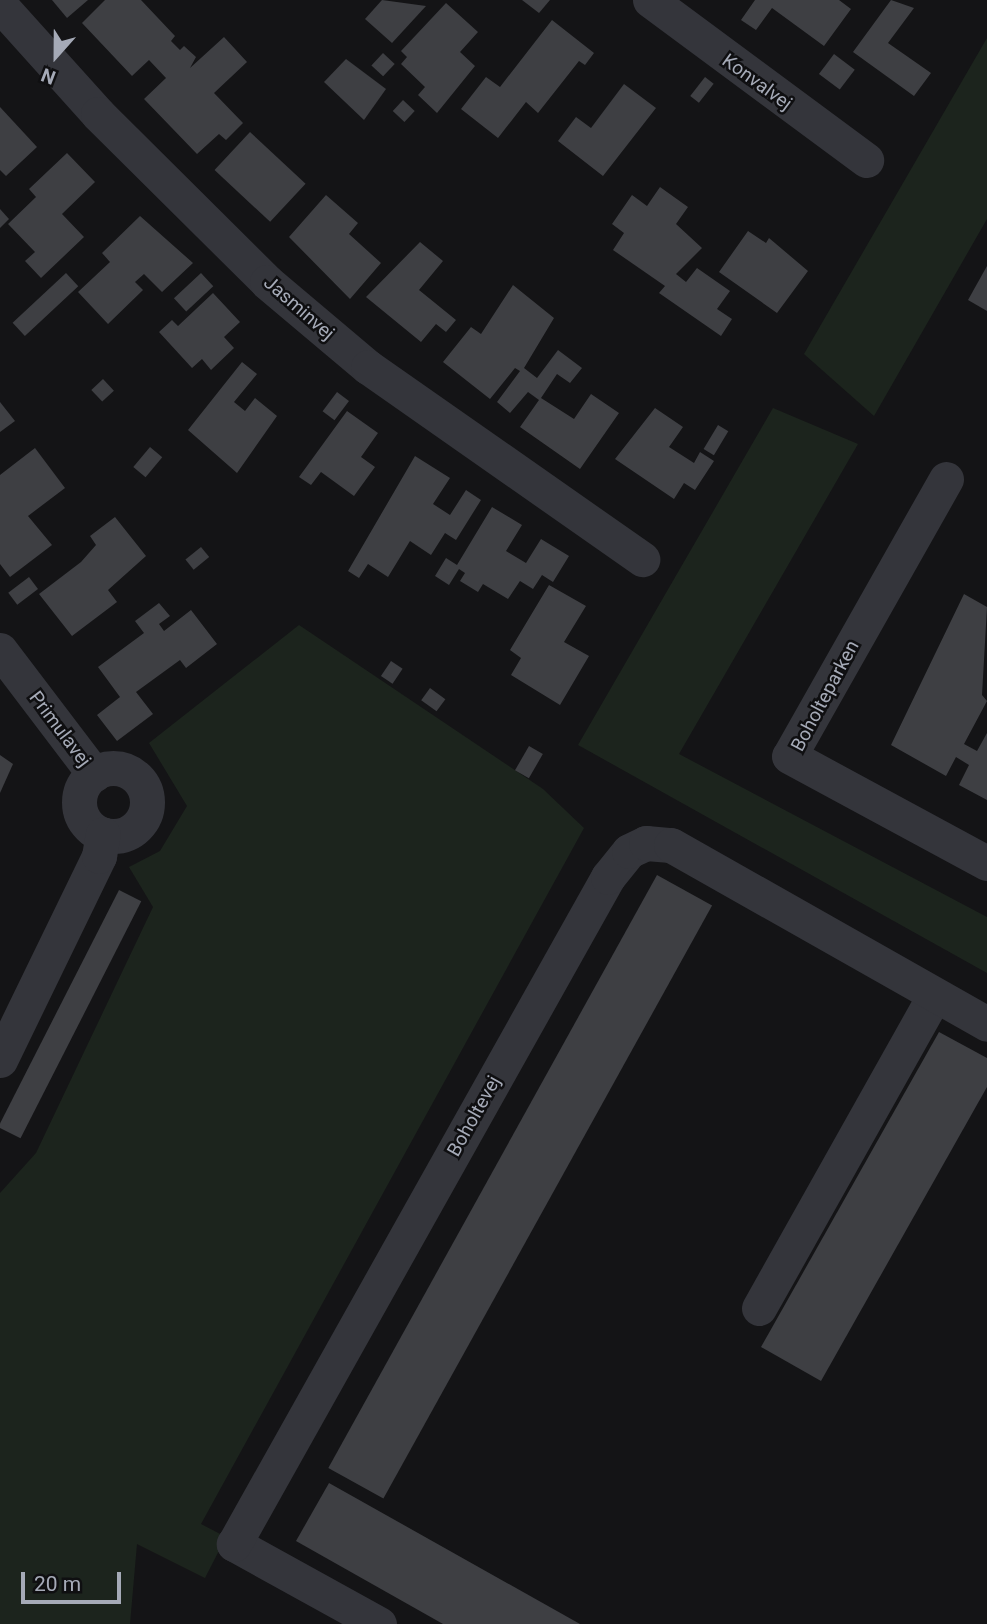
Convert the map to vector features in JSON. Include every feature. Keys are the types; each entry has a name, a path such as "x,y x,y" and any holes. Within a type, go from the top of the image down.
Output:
{"street":[{"name":"Konvalvej","path":"650,0 866,160"},
{"name":"Jasminvej","path":"0,5 98,114 267,282 379,375 642,559"},
{"name":"Boholteparken","path":"946,479 789,756 987,863"},
{"name":"Primulavej","path":"0,650 94,774"},
{"name":"Primulavej","path":"126,770 147,794 138,825 121,835 103,834 80,809 82,789 94,774 126,770"},
{"path":"0,1060 99,856 103,834"},
{"name":"Boholtevej","path":"379,1624 234,1544 608,877 629,851 646,843 671,845 987,1024"},
{"path":"759,1308 935,995"}],"shaded area":[{"path":"987,38 987,219 874,416 804,354"},
{"path":"773,408 858,444 679,754 987,917 987,973 578,745"},
{"path":"299,625 543,789 584,828 201,1524 226,1537 205,1578 137,1544 130,1624 0,1624 0,1193 36,1153 153,907 129,867 160,851 187,806 149,743"}],"building":[{"path":"52,0 88,0 67,18"},
{"path":"105,0 141,0 175,36 171,41 180,50 184,46 196,57 190,68 224,37 247,62 214,93 243,123 226,140 219,134 197,154 144,99 166,78 149,60 132,76 82,23"},
{"path":"382,0 426,6 392,43 365,19"},
{"path":"522,0 550,0 539,13"},
{"path":"755,0 839,0 851,9 824,46 772,8 756,30 741,20"},
{"path":"891,0 914,8 888,43 931,73 914,96 853,52"},
{"path":"446,3 478,32 460,52 475,66 437,113 418,95 425,87 401,64 407,57 401,51"},
{"path":"552,20 594,53 585,65 579,61 538,113 526,102 498,138 461,109 486,77 500,87"},
{"path":"383,53 395,64 383,76 371,65"},
{"path":"834,54 855,70 840,90 819,74"},
{"path":"346,59 386,89 364,120 324,82"},
{"path":"705,77 714,84 699,103 690,96"},
{"path":"624,84 656,108 603,176 558,141 576,117 591,128"},
{"path":"403,100 415,111 404,122 393,111"},
{"path":"0,107 37,147 6,176 0,170"},
{"path":"250,132 306,184 270,222 215,170"},
{"path":"67,153 95,182 62,214 84,237 41,278 25,261 35,252 8,224 36,197 29,189"},
{"path":"660,187 688,207 676,224 702,248 676,274 686,282 697,268 730,291 717,309 732,319 721,336 659,293 665,286 613,250 624,233 612,224 632,195 647,206"},
{"path":"326,195 358,223 349,234 381,263 350,299 289,237"},
{"path":"0,209 9,219 0,228"},
{"path":"140,216 193,263 162,292 144,274 135,282 143,290 108,324 78,292 110,262 102,253"},
{"path":"748,231 766,243 769,238 808,271 777,313 719,272"},
{"path":"420,242 443,261 419,290 456,320 446,332 436,324 421,342 366,297"},
{"path":"987,266 987,311 968,300"},
{"path":"66,273 78,286 25,336 13,323"},
{"path":"201,273 213,286 186,311 174,298"},
{"path":"513,285 554,318 524,368 537,378 558,350 582,368 570,383 557,374 541,398 574,419 591,394 619,413 580,469 520,427 539,400 528,392 510,413 497,402 520,371 515,368 490,399 443,362 471,327 481,334"},
{"path":"213,293 240,322 224,337 234,348 211,370 202,359 192,368 159,332 172,320 178,326"},
{"path":"242,362 257,374 234,402 245,411 255,398 277,416 237,473 188,430"},
{"path":"103,379 114,391 102,402 91,390"},
{"path":"337,392 349,401 335,420 323,411"},
{"path":"0,402 15,421 0,432"},
{"path":"655,408 683,427 669,447 694,463 700,452 714,461 695,490 684,483 674,499 615,459"},
{"path":"347,411 378,433 361,457 375,467 354,496 321,472 311,485 299,477"},
{"path":"718,425 728,431 714,455 704,449"},
{"path":"150,447 162,457 146,477 133,467"},
{"path":"35,448 65,488 28,516 52,545 10,577 0,564 0,475"},
{"path":"415,456 450,478 433,504 450,515 466,490 481,500 456,540 445,533 431,555 410,541 388,577 368,564 359,578 348,571"},
{"path":"492,507 522,525 506,551 526,563 541,539 569,556 553,582 542,575 533,589 520,581 508,599 483,584 478,592 460,581 465,573 459,569 449,585 435,576 446,558 457,565"},
{"path":"115,517 146,556 108,590 117,602 72,636 39,594 81,562 96,545 90,536"},
{"path":"201,547 209,557 194,570 185,560"},
{"path":"29,577 38,589 17,605 8,593"},
{"path":"549,585 586,606 564,642 589,656 560,705 511,675 521,658 510,650"},
{"path":"964,594 987,607 982,695 987,701 964,744 977,751 987,733 987,800 959,785 969,765 956,757 946,776 891,745"},
{"path":"159,603 170,616 159,624 164,631 191,610 217,644 186,668 180,660 136,692 153,714 117,741 97,715 120,697 98,667 144,633 135,621"},
{"path":"391,661 403,669 393,684 381,676"},
{"path":"430,688 445,699 437,711 421,700"},
{"path":"529,746 543,754 529,778 515,770"},
{"path":"0,755 13,764 0,793"},
{"path":"657,875 712,906 383,1499 328,1468"},
{"path":"119,890 141,901 21,1138 0,1128 0,1124"},
{"path":"939,1032 987,1058 987,1087 821,1381 761,1347"},
{"path":"329,1483 580,1624 443,1624 296,1541"}]}
